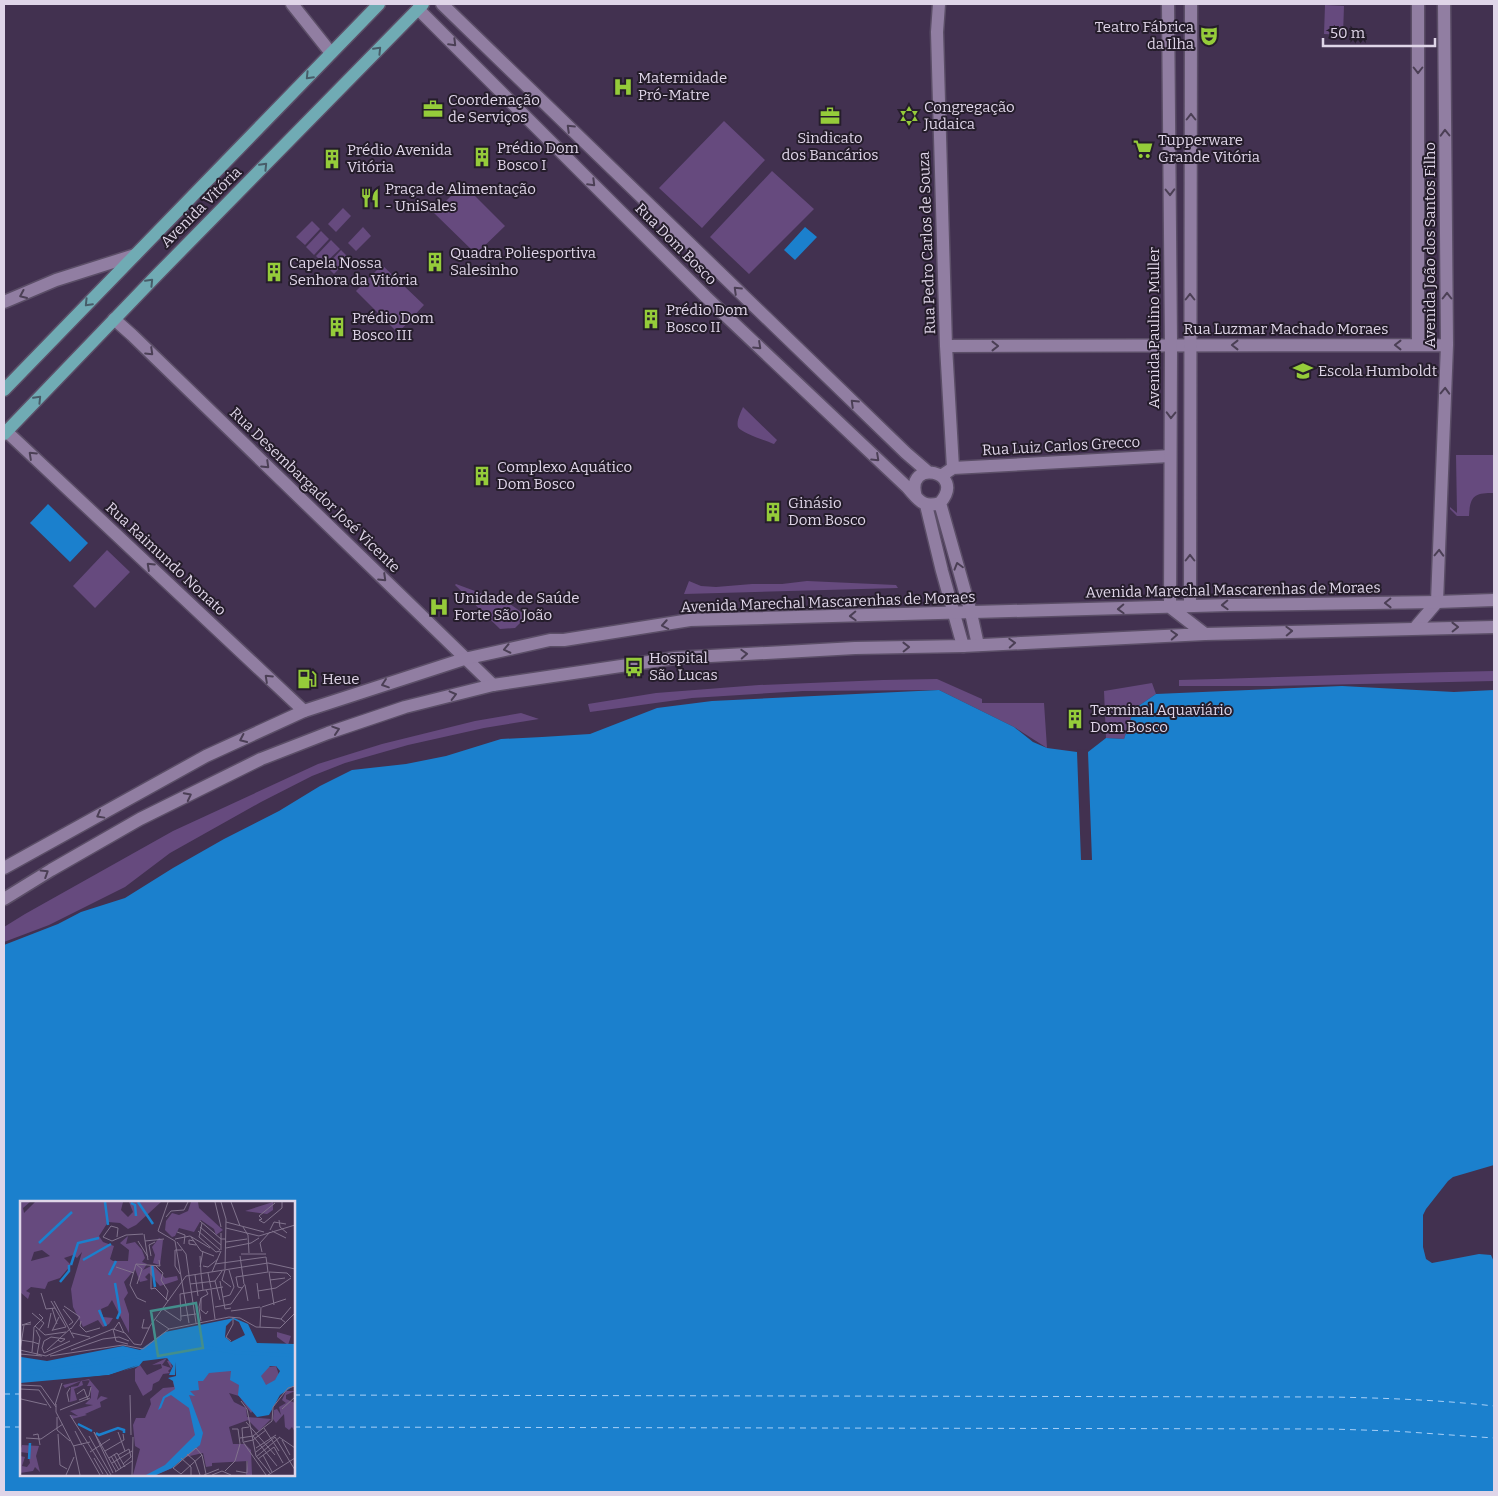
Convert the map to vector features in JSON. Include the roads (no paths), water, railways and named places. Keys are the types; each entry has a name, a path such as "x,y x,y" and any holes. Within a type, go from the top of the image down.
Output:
{"main road":[{"name":"Avenida Vitória","path":"4,390 380,4"},
{"name":"Avenida Vitória","path":"5,433 421,6"}],"street":[{"path":"292,4 332,53"},
{"name":"Rua Dom Bosco","path":"442,4 906,453 928,472"},
{"name":"Rua Pedro Carlos de Souza","path":"939,4 937,32 946,346 953,468"},
{"name":"Avenida Paulino Muller","path":"1168,4 1171,345 1170,607"},
{"path":"1190,606 1191,4"},
{"name":"Avenida João dos Santos Filho","path":"1418,4 1418,345"},
{"name":"Avenida João dos Santos Filho","path":"1437,602 1447,345 1444,4"},
{"name":"Rua Dom Bosco","path":"421,6 706,297 921,501"},
{"path":"4,302 56,280 135,255"},
{"name":"Rua Desembargador José Vicente","path":"114,319 493,685"},
{"name":"Rua Luzmar Machado Moraes","path":"946,346 1447,345"},
{"name":"Rua Raimundo Nonato","path":"5,433 304,711"},
{"name":"Rua Luiz Carlos Grecco","path":"953,468 1170,456"},
{"path":"941,476 953,468"},
{"path":"940,503 945,498 948,490 946,482 935,472 920,475 915,482 914,490 921,501 963,646"},
{"path":"921,501 940,503"},
{"path":"940,503 971,613 978,645"},
{"name":"Avenida Marechal Mascarenhas de Moraes","path":"4,868 206,756 304,711 464,658 550,640 564,640 690,620 1190,606 1494,600"},
{"path":"1415,628 1437,602"},
{"path":"1170,607 1205,634"},
{"path":"4,899 140,819 261,759 328,733 405,707 493,685 675,658 855,648 963,646 1205,634 1494,627"}],"water":[{"path":"805,227 817,237 795,260 784,250"},
{"path":"48,504 88,543 70,562 30,523"},
{"path":"1342,686 1454,692 1494,690 1494,1165 1453,1177 1448,1181 1423,1215 1423,1247 1426,1259 1432,1263 1479,1254 1491,1255 1494,1262 1494,1492 4,1492 4,945 58,924 81,912 125,898 224,839 352,770 406,764 446,756 501,739 590,734 657,708 712,701 939,690 1014,727 1033,742 1047,748 1077,752 1088,752 1106,738 1124,739 1134,709 1156,694"}],"place":[{"name":"Teatro Fábrica da Ilha","path":"1209,36"},
{"name":"Maternidade Pró-Matre","path":"623,87"},
{"name":"Coordenação de Serviços","path":"433,109"},
{"name":"Sindicato dos Bancários","path":"830,116"},
{"name":"Congregação Judaica","path":"909,116"},
{"name":"Tupperware Grande Vitória","path":"1143,149"},
{"name":"Prédio Dom Bosco I","path":"482,157"},
{"name":"Prédio Avenida Vitória","path":"332,159"},
{"name":"Praça de Alimentação - UniSales","path":"370,198"},
{"name":"Quadra Poliesportiva Salesinho","path":"435,262"},
{"name":"Capela Nossa Senhora da Vitória","path":"274,272"},
{"name":"Prédio Dom Bosco II","path":"651,319"},
{"name":"Prédio Dom Bosco III","path":"337,327"},
{"name":"Escola Humboldt","path":"1303,371"},
{"name":"Complexo Aquático Dom Bosco","path":"482,476"},
{"name":"Ginásio Dom Bosco","path":"773,512"},
{"name":"Unidade de Saúde Forte São João","path":"439,607"},
{"name":"Hospital São Lucas","path":"634,667"},
{"name":"Heue","path":"307,679"},
{"name":"Terminal Aquaviário Dom Bosco","path":"1075,719"}]}
